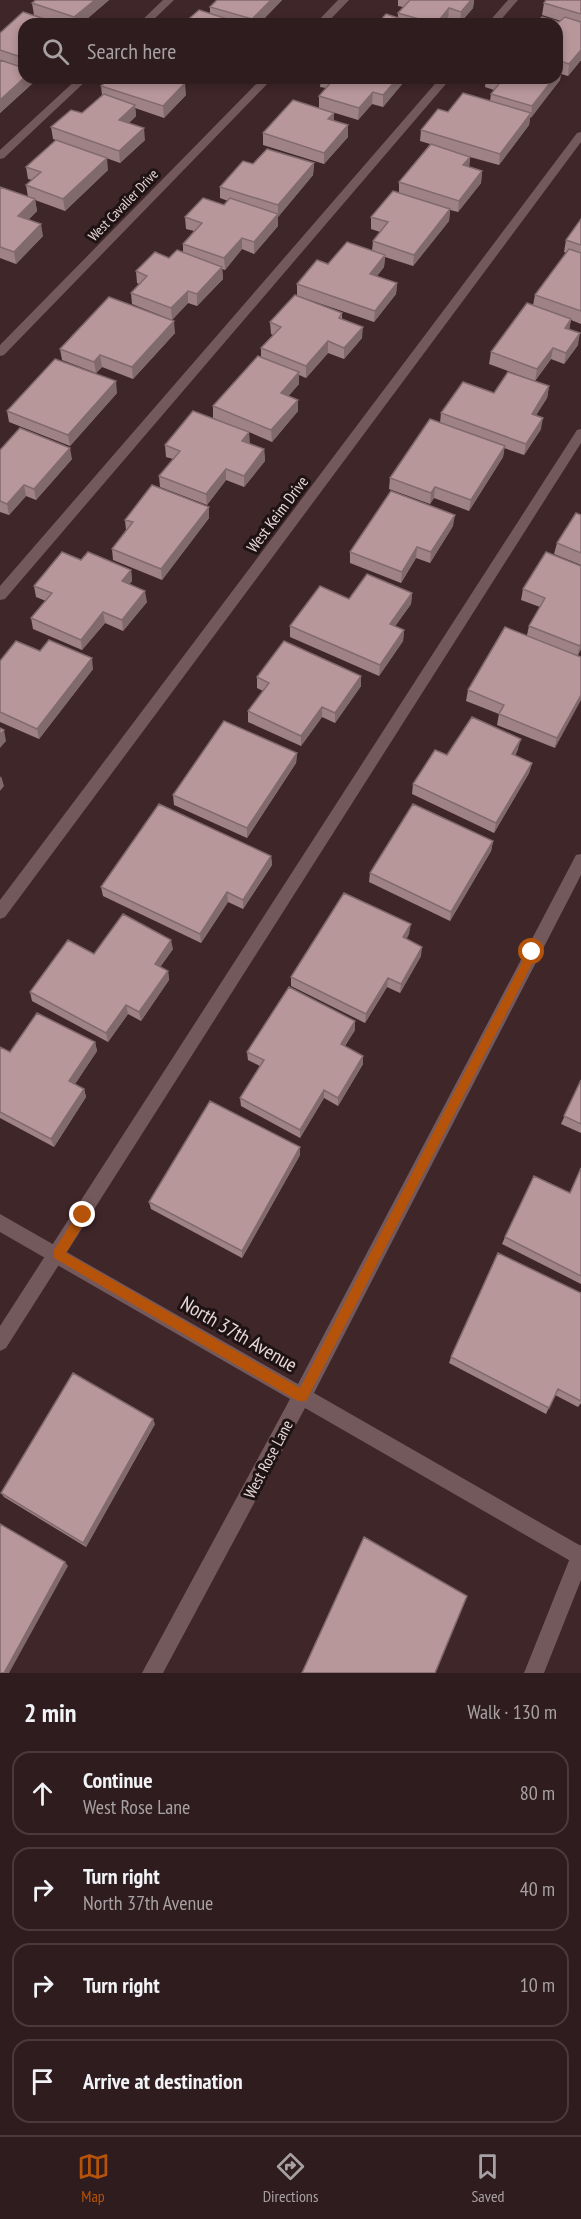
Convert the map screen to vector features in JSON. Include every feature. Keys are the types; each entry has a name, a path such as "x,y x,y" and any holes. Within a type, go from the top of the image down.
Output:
{"street":[{"path":"150,18 169,0"},
{"path":"326,18 344,0"},
{"path":"497,18 513,0"},
{"path":"0,156 78,84"},
{"name":"West Cavalier Drive","path":"0,352 261,84"},
{"path":"0,595 441,84"},
{"name":"West Keim Drive","path":"0,912 581,135"},
{"path":"0,1342 581,433"},
{"name":"West Rose Lane","path":"152,1673 302,1396 581,860"},
{"name":"North 37th Avenue","path":"0,1222 581,1556"},
{"path":"534,1673 581,1556"}],"building":[{"path":"36,0 95,0 74,17 32,3"},
{"path":"217,0 271,0 253,18 210,7"},
{"path":"410,0 471,0 461,12 449,8 441,18 415,18 398,13"},
{"path":"546,0 581,0 581,14 544,3"},
{"path":"199,10 224,18 190,18"},
{"path":"23,12 42,18 18,18 18,56 0,50 0,33"},
{"path":"386,14 398,18 382,18"},
{"path":"565,17 581,22 581,50 569,64 563,62 563,19"},
{"path":"0,60 18,66 18,84 0,100"},
{"path":"103,84 184,84 163,106 101,86"},
{"path":"330,84 393,84 383,95 373,92 359,108 319,96"},
{"path":"499,84 549,84 532,106 491,94"},
{"path":"463,93 531,113 500,154 421,130 438,109 448,112"},
{"path":"104,94 135,105 119,120 144,128 119,151 51,127 71,110 82,113"},
{"path":"293,100 334,113 328,119 348,125 324,153 263,133"},
{"path":"56,140 107,158 63,199 26,185 41,172 26,167"},
{"path":"431,144 470,157 463,165 482,171 459,201 399,182"},
{"path":"267,149 314,163 278,205 220,187 243,161 253,164"},
{"path":"0,187 35,199 18,216 41,224 14,252 0,247"},
{"path":"393,191 450,209 414,255 373,241 388,222 371,217"},
{"path":"203,198 224,205 230,198 278,214 254,242 242,238 224,258 183,244 202,223 185,217"},
{"path":"581,219 581,245 566,240"},
{"path":"347,242 385,255 370,274 397,283 375,311 297,284 317,260 328,264"},
{"path":"569,249 581,253 581,311 535,295"},
{"path":"177,250 222,267 197,294 188,291 171,308 131,293 147,276 136,271 155,252 169,258"},
{"path":"295,295 342,313 339,318 363,327 344,348 328,341 306,366 261,348 281,327 270,322"},
{"path":"109,297 174,321 132,367 100,355 94,362 60,349"},
{"path":"527,303 571,319 565,328 580,333 566,353 553,348 537,369 491,352"},
{"path":"258,356 299,372 281,393 298,400 271,430 213,406"},
{"path":"55,359 116,381 68,435 7,411"},
{"path":"508,372 549,386 532,414 543,418 526,444 441,413 463,382 494,393"},
{"path":"193,411 249,432 242,441 264,449 244,476 226,469 206,494 159,476 180,451 165,445"},
{"path":"430,419 505,446 471,500 435,487 431,493 390,478"},
{"path":"20,428 70,448 34,489 24,485 7,504 0,501 0,450"},
{"path":"152,485 209,507 161,569 112,549 133,522 125,520"},
{"path":"391,491 455,515 431,552 417,547 402,572 350,552"},
{"path":"576,513 581,515 581,553 557,543"},
{"path":"62,552 81,560 88,552 131,570 122,581 145,591 122,620 103,612 81,640 31,618 52,593 34,586"},
{"path":"546,552 581,566 580,646 529,626 545,598 523,589"},
{"path":"367,574 412,593 390,624 404,630 380,665 290,626 320,586 349,599"},
{"path":"505,627 581,657 581,695 557,738 499,714 504,705 468,690"},
{"path":"49,640 92,658 37,729 0,712 0,661 16,641 40,651"},
{"path":"284,641 361,676 335,713 322,707 301,736 248,711 269,683 257,677"},
{"path":"472,717 521,739 512,754 532,763 496,823 413,784 435,750 447,755"},
{"path":"224,721 297,753 247,828 173,795"},
{"path":"159,804 271,856 243,900 227,892 200,934 101,887"},
{"path":"413,804 493,841 451,912 370,873"},
{"path":"344,893 411,924 403,937 422,947 401,984 388,978 366,1014 291,977"},
{"path":"123,914 171,940 155,964 168,971 139,1012 126,1005 106,1033 30,992 68,940 94,954"},
{"path":"289,987 355,1021 341,1044 363,1056 338,1098 324,1090 300,1130 240,1098 264,1060 247,1052"},
{"path":"37,1013 95,1042 69,1081 84,1089 51,1139 0,1112 0,1047 10,1052"},
{"path":"581,1080 581,1124 564,1116"},
{"path":"210,1101 300,1147 242,1251 149,1202"},
{"path":"581,1168 581,1276 505,1237 534,1176 570,1193"},
{"path":"498,1253 581,1293 581,1401 558,1389 549,1408 451,1357"},
{"path":"73,1373 153,1419 83,1543 1,1493"},
{"path":"0,1524 65,1562 4,1673 0,1673"},
{"path":"364,1537 467,1596 435,1673 302,1673"}],"route":[{"path":"83,1215 58,1254 302,1396 532,952"}]}
